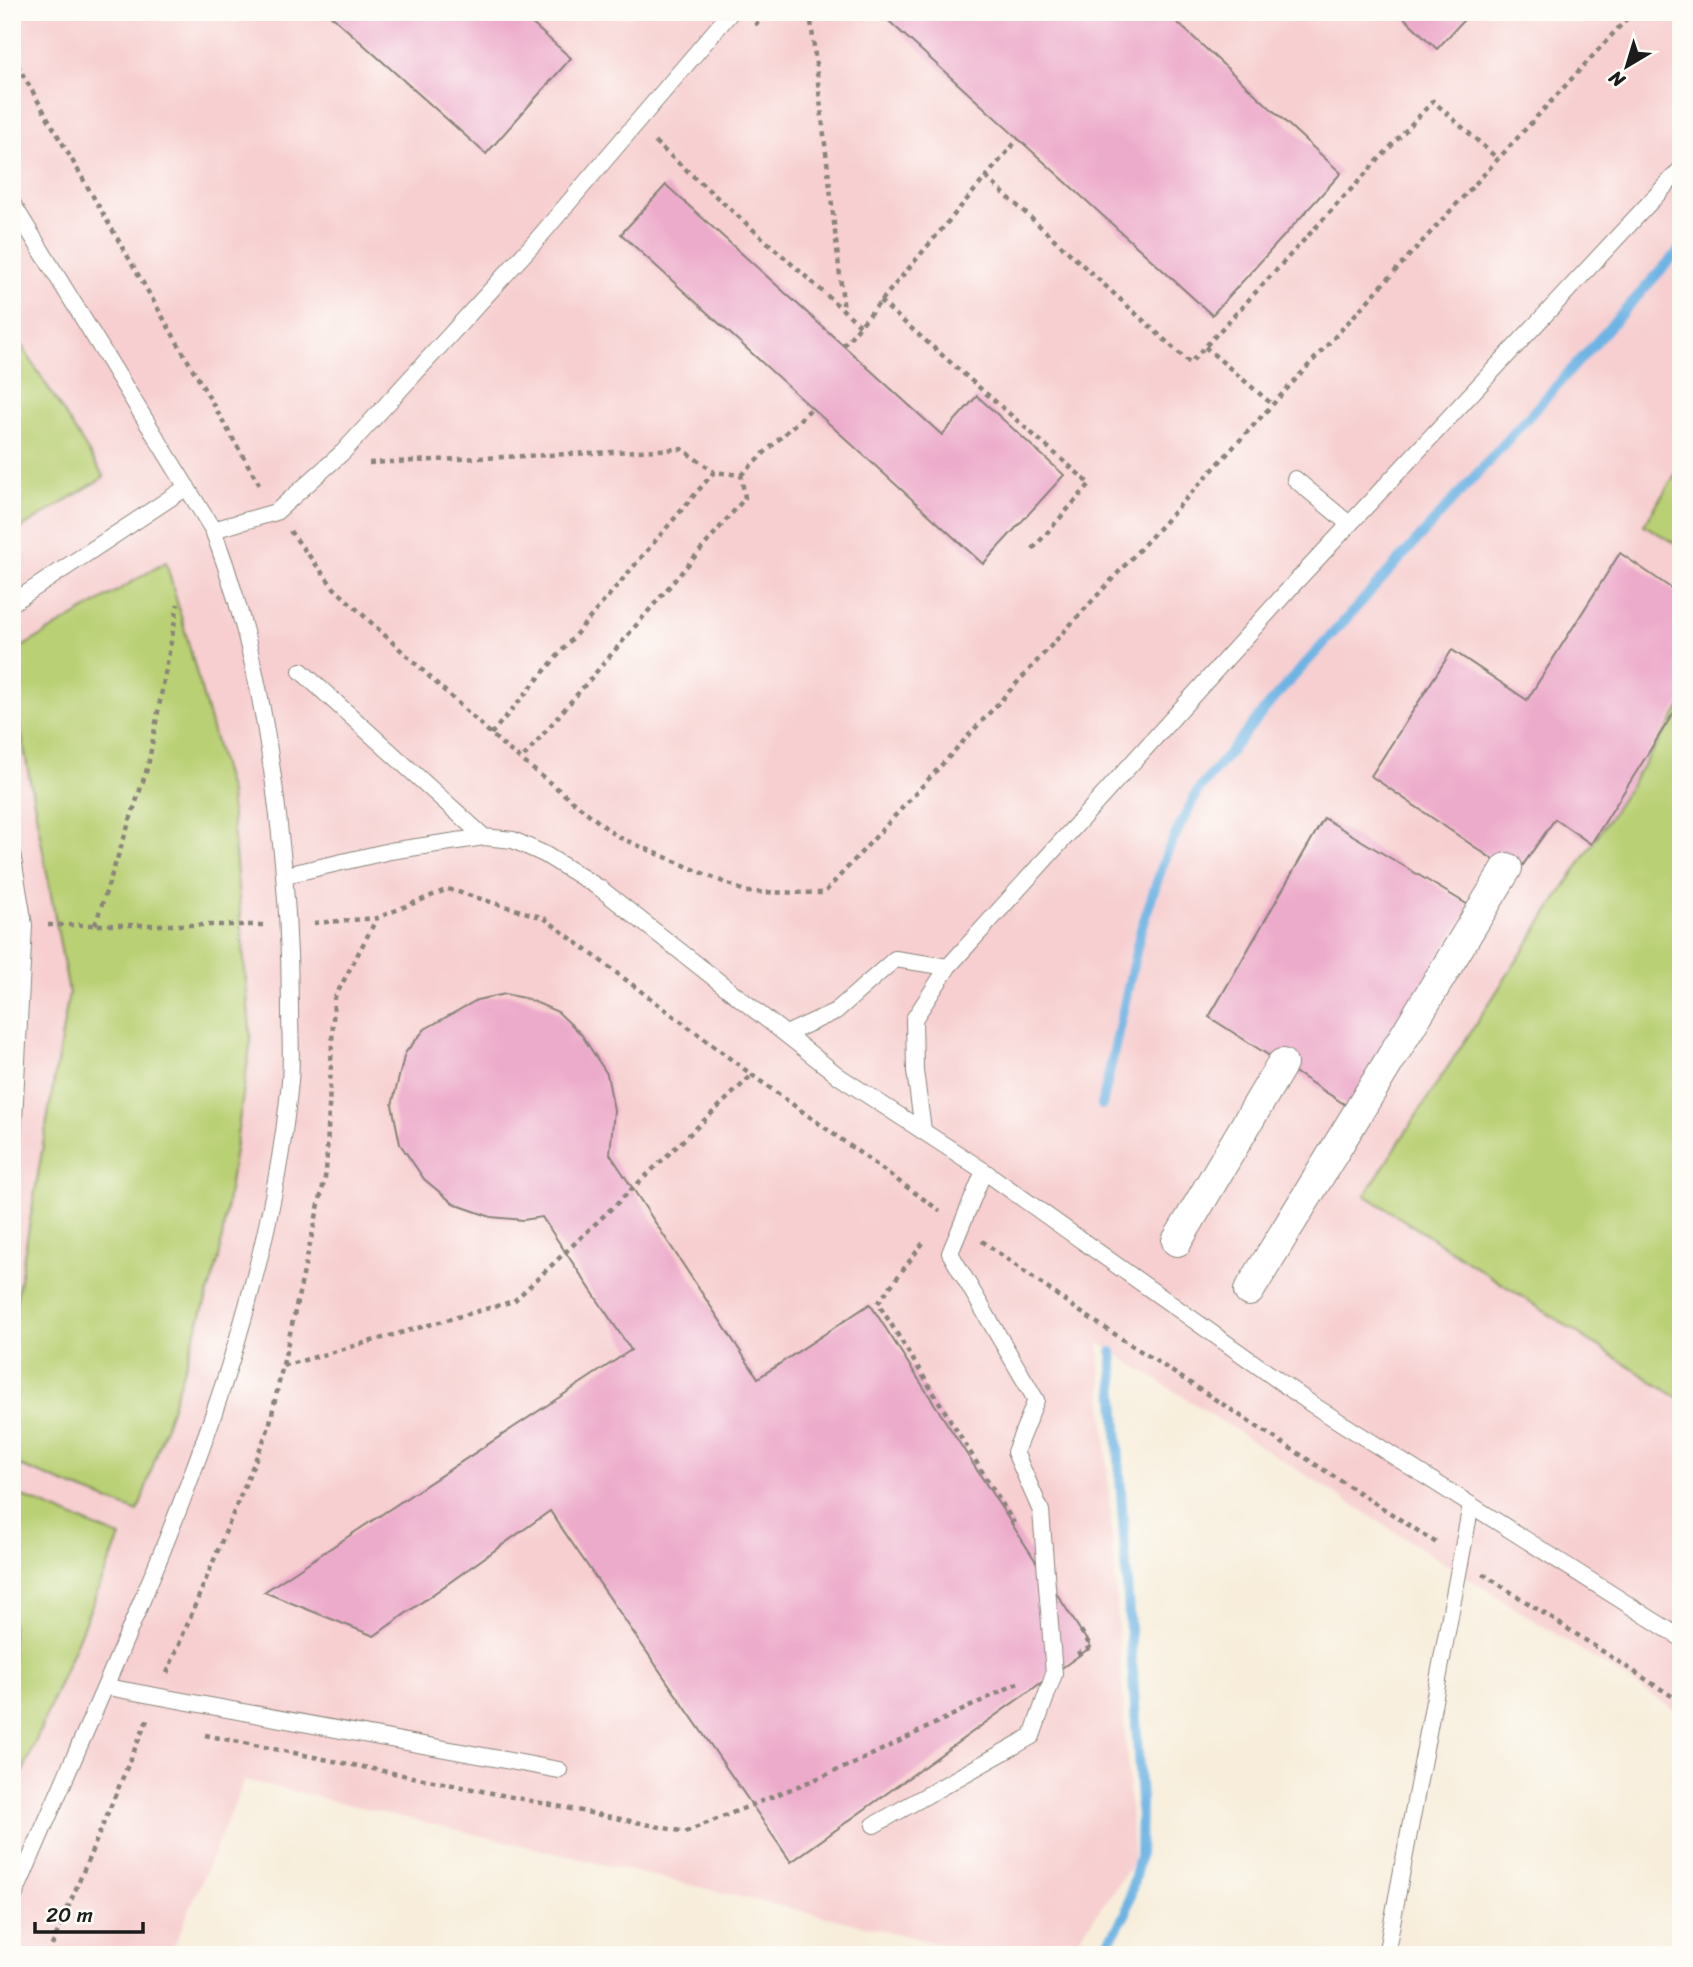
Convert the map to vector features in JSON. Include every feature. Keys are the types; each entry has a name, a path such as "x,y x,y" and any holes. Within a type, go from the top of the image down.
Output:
{"street":[{"path":"1249,1291 1507,868"},
{"path":"1177,1241 1282,1063"}],"lane":[{"path":"213,530 276,512 335,459 408,383 535,242 731,12"},
{"path":"923,1130 915,1070 914,1019 947,967 1349,524 1681,170"},
{"path":"12,203 213,530 234,585 258,676 286,875 290,925 290,1078 281,1156 258,1267 214,1408 107,1687 12,1901"},
{"path":"1295,479 1349,524"},
{"path":"12,603 187,487"},
{"path":"301,671 484,837"},
{"path":"286,875 390,851 484,837 513,840 544,854 601,889 840,1077 984,1171 1313,1405 1681,1638"},
{"path":"12,853 24,925 12,1158"},
{"path":"786,1034 836,1010 895,959 947,967"},
{"path":"874,1825 1032,1736 1054,1674 1041,1511 1015,1452 1036,1400 950,1253 984,1171"},
{"path":"1386,1955 1471,1505"},
{"path":"107,1687 559,1770"}],"path":[{"path":"810,12 844,311"},
{"path":"12,56 276,512 334,588 491,734 616,836 747,892 824,894 1633,12"},
{"path":"986,177 1190,363 1433,101 1498,159"},
{"path":"651,138 860,325"},
{"path":"843,346 1018,139"},
{"path":"880,301 1090,484 1031,551"},
{"path":"1205,347 1273,405"},
{"path":"365,463 682,449 714,472 741,475 812,408"},
{"path":"491,734 714,472"},
{"path":"521,760 745,498 741,475"},
{"path":"289,530 298,520"},
{"path":"94,925 148,766 178,604"},
{"path":"24,925 290,925 377,918 447,889 544,918 752,1076 1079,1311 1681,1702"},
{"path":"48,1955 269,1427 326,1173 334,999 377,918"},
{"path":"283,1366 514,1301 752,1076"},
{"path":"945,1214 878,1303 1017,1528"},
{"path":"1066,1659 1091,1647 1076,1623"},
{"path":"200,1734 685,1832 853,1764 1028,1678"},
{"path":"146,1723 160,1726"}],"shaded area":[{"path":"12,12 1681,12 1681,1714 1099,1343 1134,1862 1067,1955 988,1955 245,1780 170,1955 12,1955"}],"green space":[{"path":"12,330 104,477 12,534"},
{"path":"1681,465 1681,547 1644,525"},
{"path":"166,562 230,794 251,1040 219,1259 138,1512 12,1463 12,1326 69,993 12,683 12,653"},
{"path":"1681,707 1681,1400 1365,1195"},
{"path":"12,1492 120,1537 12,1798"}],"building":[{"path":"327,12 519,12 571,58 486,154"},
{"path":"879,12 1166,12 1341,173 1212,315"},
{"path":"1398,12 1471,12 1437,49"},
{"path":"666,185 942,435 977,396 1064,475 983,564 621,234"},
{"path":"1620,553 1681,595 1681,701 1591,844 1555,819 1516,875 1371,776 1452,650 1527,700"},
{"path":"1324,818 1470,906 1349,1107 1209,1017"},
{"path":"505,994 528,999 558,1012 581,1034 607,1074 614,1110 610,1154 758,1378 870,1304 1091,1647 791,1862 550,1511 374,1636 264,1592 631,1350 542,1217 523,1220 491,1217 454,1204 424,1179 400,1144 392,1105 405,1053 425,1029 477,1000"}],"waterway":[{"path":"1102,1105 1141,929 1167,852 1197,792 1270,703 1681,248"},
{"path":"1101,1955 1126,1913 1140,1856 1141,1800 1112,1352"}]}
